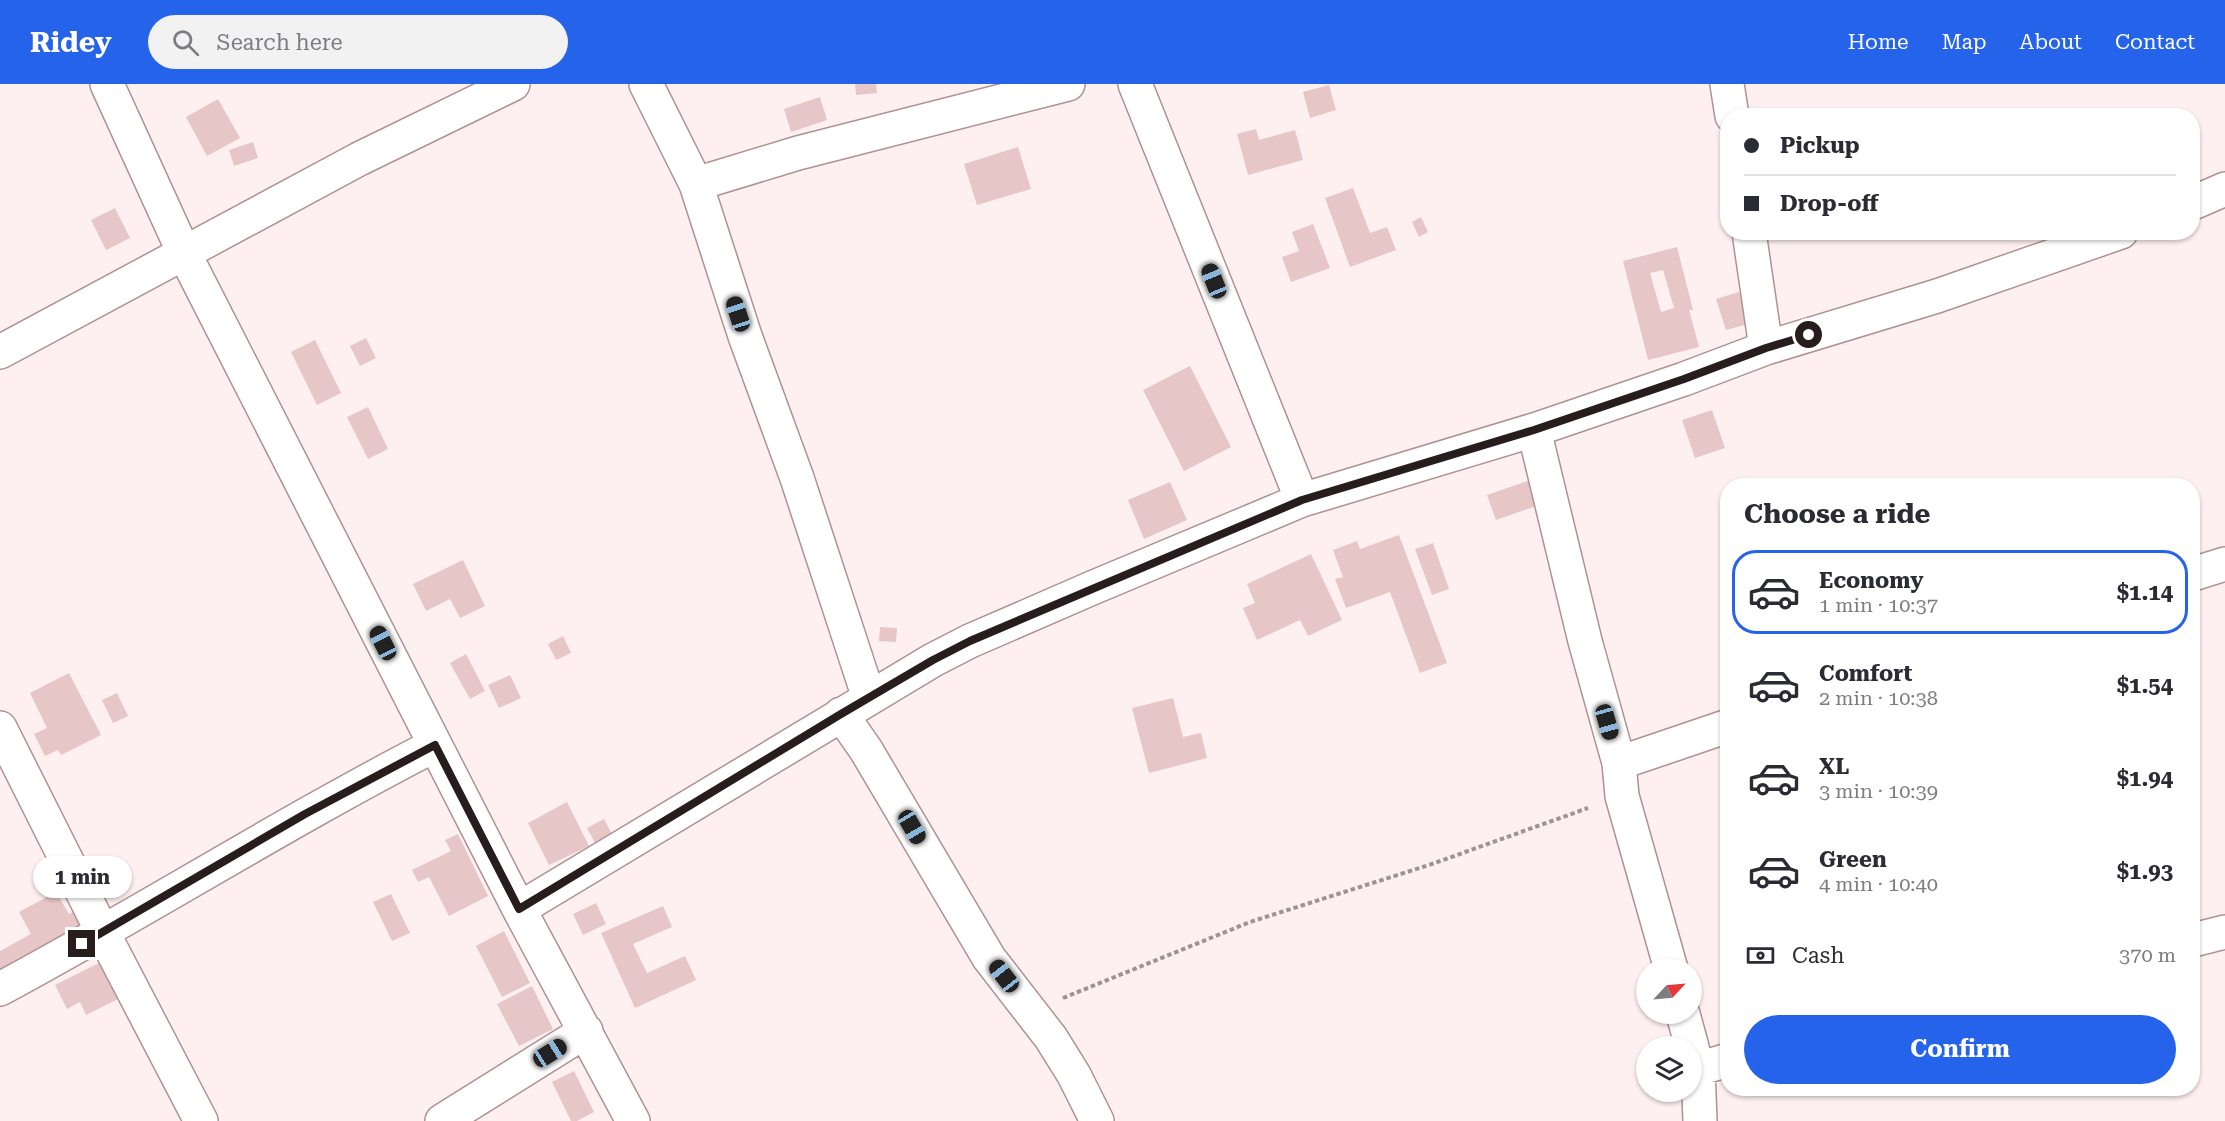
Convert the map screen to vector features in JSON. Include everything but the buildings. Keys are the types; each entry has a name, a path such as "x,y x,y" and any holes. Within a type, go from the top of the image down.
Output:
{"street":[{"path":"106,84 184,253 519,909 633,1121"},
{"path":"0,352 358,159 513,84"},
{"path":"646,84 696,184 745,336 796,478 855,706 878,769 989,958 1032,1012 1074,1075 1096,1121"},
{"path":"696,184 798,153 1068,84"},
{"path":"1135,84 1302,500"},
{"path":"1727,84 1731,108"},
{"path":"2200,200 2225,189"},
{"path":"1750,240 1766,348"},
{"path":"519,909 933,660 970,641 1302,500 1534,430 1684,379 1766,348 1947,293 2098,240"},
{"path":"1534,430 1585,641 1618,763 1622,796 1668,958"},
{"path":"2200,572 2225,564"},
{"path":"0,728 201,1121"},
{"path":"1618,763 1720,729"},
{"path":"0,989 103,933 305,814 435,745"},
{"path":"2200,938 2225,932"},
{"path":"442,1121 585,1031"},
{"path":"1700,1121 1701,1102"}],"path":[{"path":"1032,1012 1077,991 1250,922 1429,865 1622,796"}],"route":[{"path":"82,944 305,814 435,745 519,909 841,714 970,641 1302,500 1534,430 1809,335"}]}
